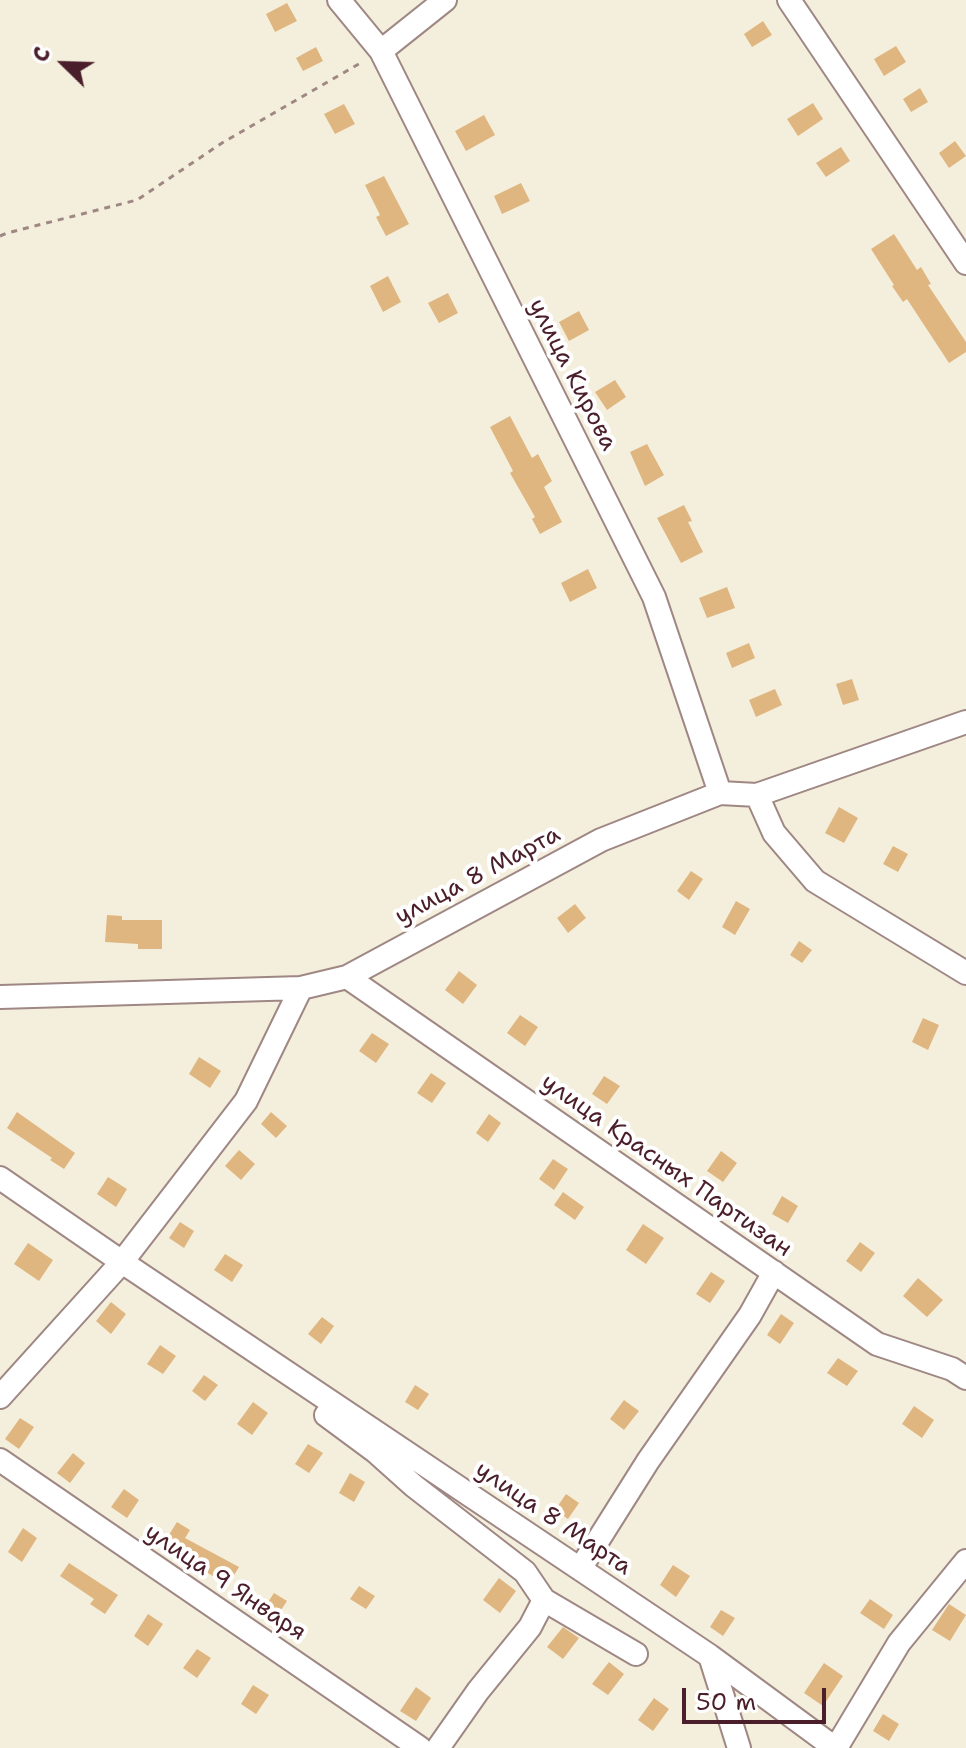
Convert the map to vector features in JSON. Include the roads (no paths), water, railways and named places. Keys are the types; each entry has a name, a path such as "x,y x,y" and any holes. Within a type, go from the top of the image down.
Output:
{"street":[{"name":"улица Кирова","path":"339,0 381,51 654,597 720,793"},
{"path":"381,51 445,0"},
{"path":"789,0 966,263"},
{"name":"улица 8 Марта","path":"0,997 301,988 347,977 601,840 720,793 757,795 966,722"},
{"path":"757,795 774,833 815,881 966,973"},
{"name":"улица Красных Партизан","path":"347,977 877,1344 952,1369 966,1378"},
{"path":"0,1397 122,1262 246,1101 301,988"},
{"name":"улица 8 Марта","path":"0,1178 710,1656 836,1748"},
{"path":"580,1569 648,1461 750,1315 774,1272"},
{"path":"277,1366 304,1399 376,1452 414,1486 525,1572 544,1600 636,1654"},
{"path":"376,1452 454,1484"},
{"name":"улица 9 Января","path":"0,1460 420,1748"},
{"path":"836,1748 899,1643 966,1561"},
{"path":"438,1748 478,1691 530,1627 544,1600"},
{"path":"710,1656 739,1748"}]}
